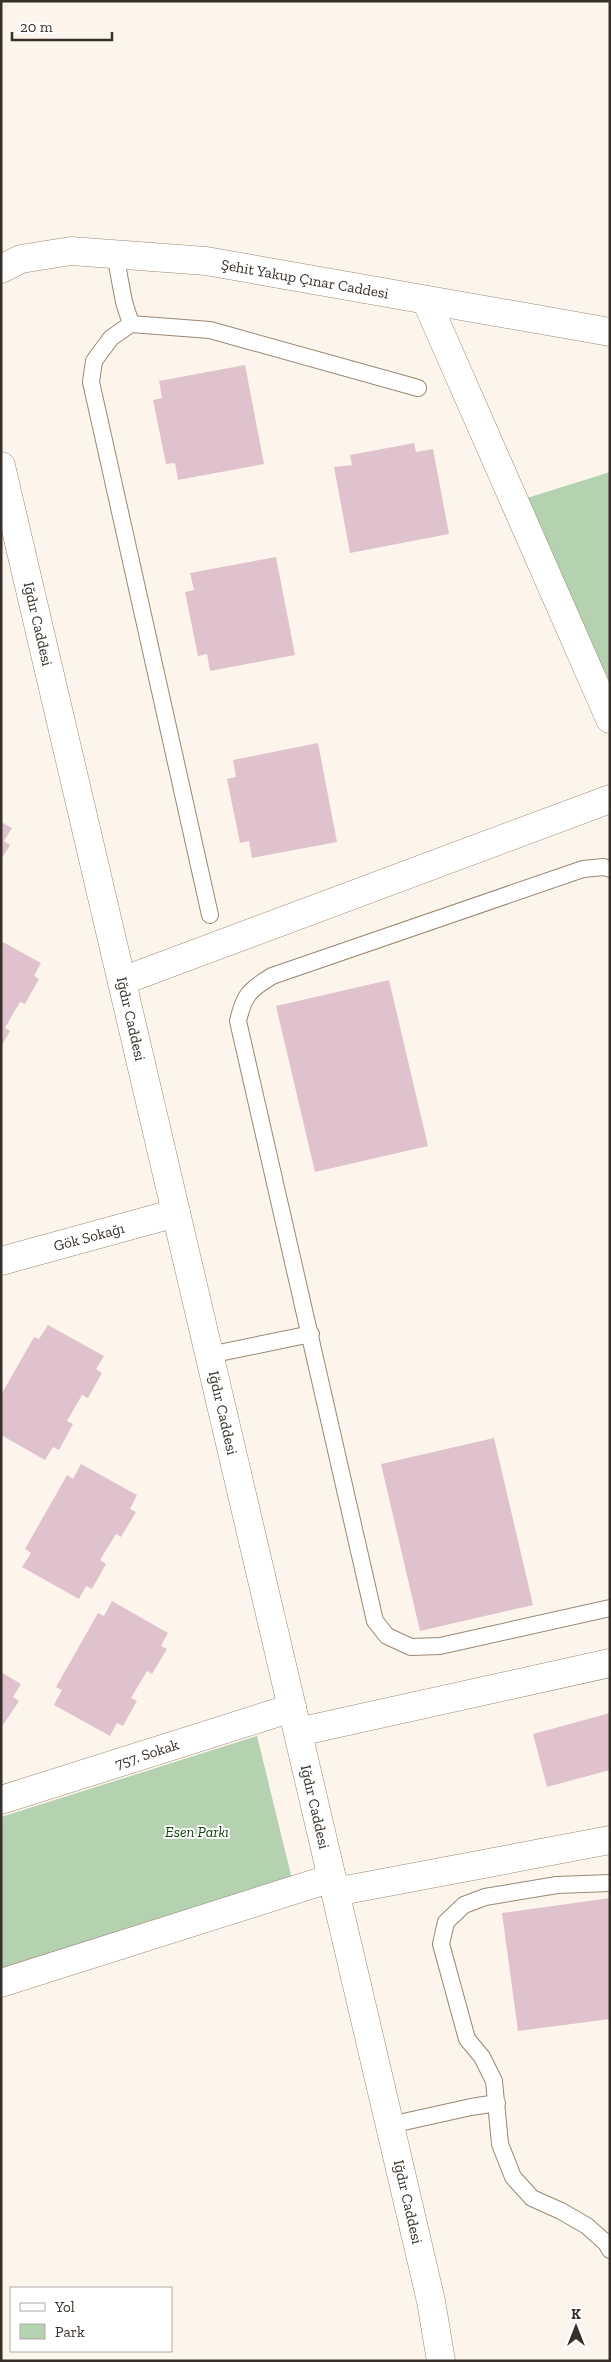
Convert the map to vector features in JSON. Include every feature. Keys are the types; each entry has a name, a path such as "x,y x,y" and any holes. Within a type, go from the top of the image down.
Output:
{"main road":[{"name":"Şehit Yakup Çınar Caddesi","path":"1,268 21,258 71,251 206,261 610,332"},
{"path":"426,300 610,719"},
{"name":"Iğdır Caddesi","path":"1,466 431,2301 441,2361"},
{"path":"122,980 610,800"},
{"name":"Gök Sokağı","path":"1,1261 176,1213"},
{"name":"757. Sokak","path":"1,1800 295,1720 610,1663"},
{"path":"1,1983 334,1885 610,1840"}],"lane":[{"path":"115,254 124,302 131,324"},
{"path":"210,915 91,382 94,361 111,338 131,324 210,330 418,388"},
{"path":"610,870 604,867 583,869 272,976 255,986 242,1002 238,1022 311,1334 375,1621 387,1636 411,1647 440,1646 610,1608"},
{"path":"209,1355 311,1334"},
{"path":"610,1882 557,1885 485,1897 464,1906 446,1922 441,1944 467,2039 482,2058 494,2081 500,2144 513,2178 532,2198 561,2211 587,2226 606,2243 610,2250"},
{"path":"390,2126 496,2103"}],"green space":[{"path":"610,472 610,690 527,498"},
{"name":"Esen Parkı","path":"257,1736 292,1879 1,1970 1,1817"}],"building":[{"path":"245,365 264,464 178,480 175,463 166,464 153,400 162,398 159,381"},
{"path":"414,443 416,452 433,449 449,534 350,553 334,467 352,465 350,455"},
{"path":"276,557 295,655 210,671 207,654 198,656 185,592 194,590 190,573"},
{"path":"318,743 337,842 252,858 249,841 240,843 227,779 236,777 233,760"},
{"path":"1,822 12,828 4,841 10,845 1,860"},
{"path":"1,941 41,963 34,976 39,979 25,1004 20,1002 5,1028 10,1031 1,1047"},
{"path":"389,980 428,1146 315,1172 276,1006"},
{"path":"48,1325 104,1356 96,1369 102,1373 88,1398 82,1395 67,1421 73,1424 59,1450 53,1447 45,1460 1,1435 1,1395 34,1337 39,1339"},
{"path":"494,1438 533,1605 420,1631 381,1464"},
{"path":"81,1464 137,1495 130,1509 136,1512 121,1537 116,1534 100,1560 106,1564 92,1589 86,1586 79,1599 22,1567 31,1553 25,1549 67,1475 73,1479"},
{"path":"112,1601 168,1633 161,1646 167,1649 152,1674 147,1671 131,1698 137,1701 123,1726 117,1723 110,1736 54,1705 62,1690 56,1687 98,1613 104,1616"},
{"path":"1,1672 21,1684 13,1697 19,1701 3,1725 1,1724"},
{"path":"610,1713 610,1770 547,1787 533,1734"},
{"path":"610,1898 610,2019 518,2031 502,1913"}]}
